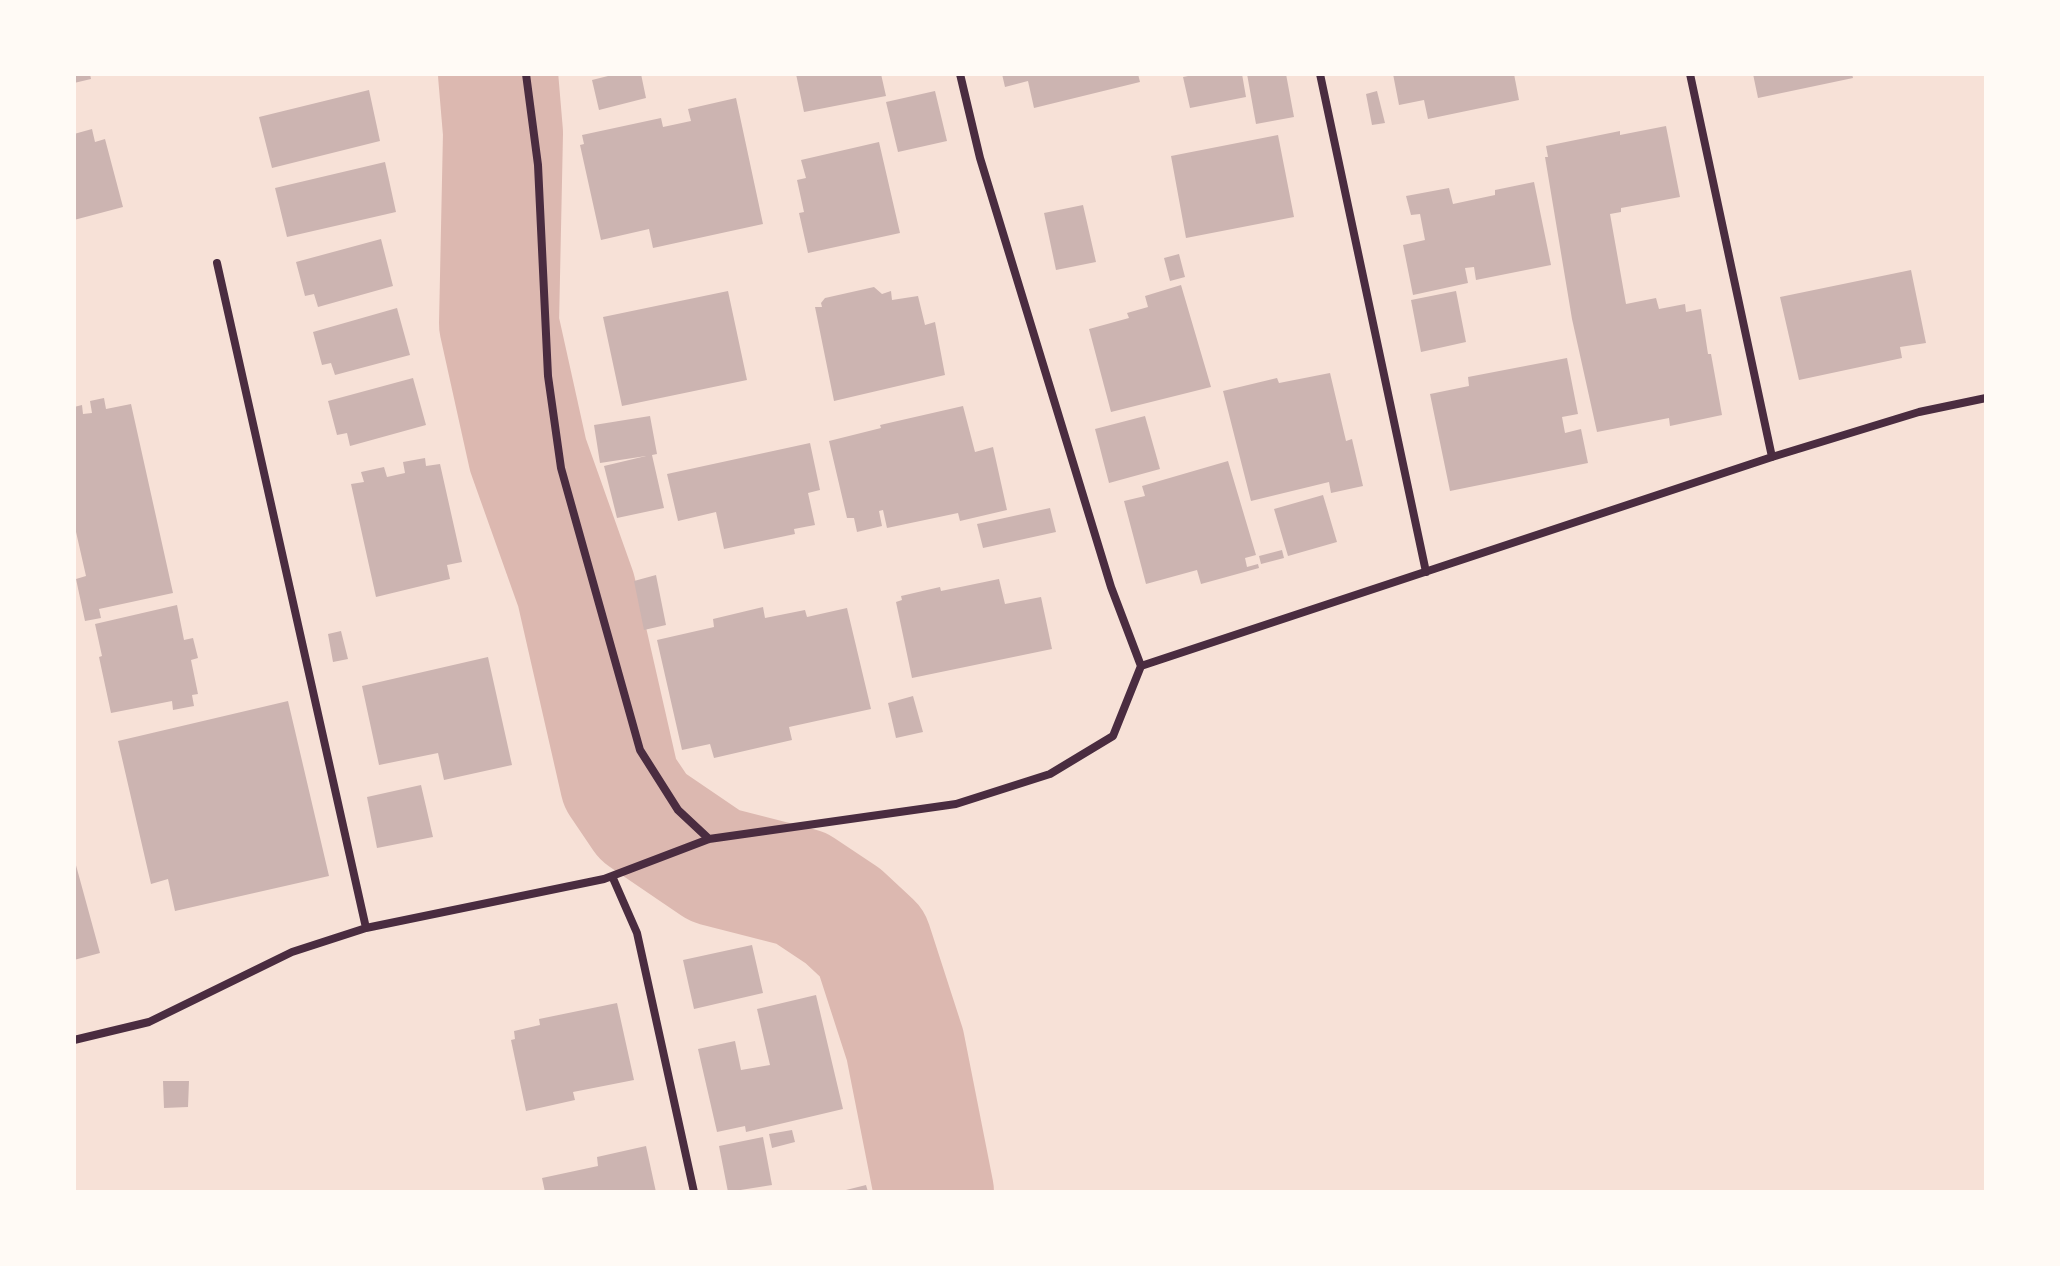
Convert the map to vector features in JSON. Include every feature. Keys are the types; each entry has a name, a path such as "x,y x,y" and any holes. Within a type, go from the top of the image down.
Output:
{"street":[{"path":"526,74 538,165 548,376 561,468 640,750 678,810 709,839"},
{"path":"74,1040 149,1022 292,952 366,928 604,879 709,839 956,804 1050,774 1113,736 1141,666 1106,573 980,158 960,74"},
{"path":"1320,74 1426,572"},
{"path":"1690,74 1772,457"},
{"path":"217,263 366,928"},
{"path":"1141,666 1772,457 1919,412 1986,398"},
{"path":"612,876 637,933 694,1192"}],"building":[{"path":"74,74 90,74 91,79 74,83"},
{"path":"616,74 641,74 646,98 599,110 592,80"},
{"path":"796,74 881,74 886,96 804,112"},
{"path":"1002,74 1138,74 1140,82 1034,108 1028,81 1005,87"},
{"path":"1242,74 1246,97 1190,108 1183,77"},
{"path":"1247,74 1286,74 1294,117 1256,124"},
{"path":"1393,74 1514,74 1519,100 1428,119 1424,100 1399,105"},
{"path":"1753,74 1852,74 1853,78 1758,98"},
{"path":"369,90 380,141 272,168 259,117"},
{"path":"935,91 947,141 898,152 886,102"},
{"path":"1377,91 1385,123 1372,125 1366,94"},
{"path":"736,98 763,224 653,248 649,229 601,240 580,145 584,144 582,135 661,118 663,127 691,121 688,109"},
{"path":"1666,126 1680,197 1621,208 1621,212 1610,214 1626,304 1656,298 1659,309 1685,304 1686,312 1701,309 1722,415 1670,426 1669,418 1597,432 1572,319 1545,157 1548,157 1546,146 1620,131 1620,135"},
{"path":"92,129 95,142 105,139 123,207 74,220 74,134"},
{"path":"1278,135 1294,217 1186,238 1171,156"},
{"path":"879,142 900,233 808,253 799,213 804,212 797,180 806,178 801,160"},
{"path":"385,162 396,212 287,237 275,188"},
{"path":"1534,182 1551,265 1476,280 1474,267 1465,268 1468,283 1413,295 1403,245 1425,240 1420,214 1411,215 1406,196 1449,188 1453,204 1495,195 1495,190"},
{"path":"1083,205 1096,262 1056,270 1044,213"},
{"path":"381,239 393,286 318,307 314,294 305,296 296,262"},
{"path":"1179,254 1185,277 1170,281 1164,258"},
{"path":"1911,270 1926,343 1900,347 1902,358 1799,380 1780,297"},
{"path":"1181,285 1211,387 1111,412 1089,329 1129,318 1127,313 1148,307 1145,296"},
{"path":"874,287 882,294 891,291 892,300 918,296 925,325 935,322 945,375 834,401 815,307 822,307 825,298"},
{"path":"728,291 747,380 622,406 603,317"},
{"path":"1456,291 1466,342 1421,352 1411,300"},
{"path":"397,308 410,355 335,375 331,363 322,365 313,332"},
{"path":"1567,358 1578,414 1562,417 1565,433 1581,429 1588,463 1450,491 1430,394 1469,386 1468,377"},
{"path":"1330,373 1346,441 1352,439 1363,486 1331,493 1329,482 1251,501 1223,391 1277,378 1279,383"},
{"path":"413,378 426,425 350,446 347,433 337,435 328,401"},
{"path":"104,398 106,409 131,404 173,593 99,609 101,618 85,621 76,579 86,576 74,523 74,407 82,405 83,414 92,413 90,401"},
{"path":"963,406 975,452 993,447 1007,510 960,521 958,513 887,528 883,510 879,511 882,526 857,532 854,518 847,518 829,441 881,428 880,425"},
{"path":"650,416 657,454 652,455 664,508 617,518 604,466 646,456 600,463 594,425"},
{"path":"1145,416 1160,469 1109,483 1095,429"},
{"path":"810,443 820,490 808,493 815,525 794,529 795,534 724,549 716,512 678,521 667,474"},
{"path":"425,458 426,466 440,464 462,562 447,565 450,579 376,597 351,484 364,482 361,472 384,467 387,477 405,473 403,462"},
{"path":"1228,461 1256,555 1245,558 1247,567 1258,564 1259,568 1201,584 1197,570 1146,584 1124,501 1145,496 1142,486"},
{"path":"1323,495 1337,542 1288,556 1274,509"},
{"path":"1050,508 1056,532 983,548 977,524"},
{"path":"1282,550 1284,558 1261,564 1259,556"},
{"path":"656,575 666,625 644,630 634,581"},
{"path":"999,579 1005,604 1041,597 1052,649 912,678 896,602 902,600 901,596"},
{"path":"177,605 184,640 193,638 198,658 191,660 198,694 192,695 194,706 173,710 172,701 111,713 95,624"},
{"path":"763,607 765,618 805,610 807,617 847,608 871,709 789,727 792,740 714,758 710,744 682,750 657,640 714,627 713,619"},
{"path":"341,631 348,659 333,662 328,634"},
{"path":"488,657 512,765 444,780 438,753 379,765 362,686"},
{"path":"913,696 923,732 896,738 888,703"},
{"path":"288,701 329,876 175,911 168,879 151,884 118,741"},
{"path":"421,785 433,837 377,848 367,797"},
{"path":"74,858 100,953 74,960"},
{"path":"752,945 763,993 694,1009 683,960"},
{"path":"816,995 843,1109 746,1132 745,1126 717,1132 698,1049 735,1041 741,1070 770,1065 757,1009"},
{"path":"617,1003 634,1080 573,1092 575,1100 526,1111 511,1040 515,1039 514,1031 540,1025 539,1019"},
{"path":"163,1081 189,1081 188,1107 164,1108"},
{"path":"792,1130 795,1142 772,1148 769,1134"},
{"path":"763,1137 772,1185 728,1192 719,1146"},
{"path":"646,1146 656,1192 545,1192 542,1178 598,1166 597,1157"},
{"path":"866,1185 868,1192 842,1192 842,1191"}],"waterway":[{"path":"498,74 503,133 499,324 528,455 576,590 620,783 643,817 715,866 801,888 843,916 872,943 905,1045 934,1192"}]}
